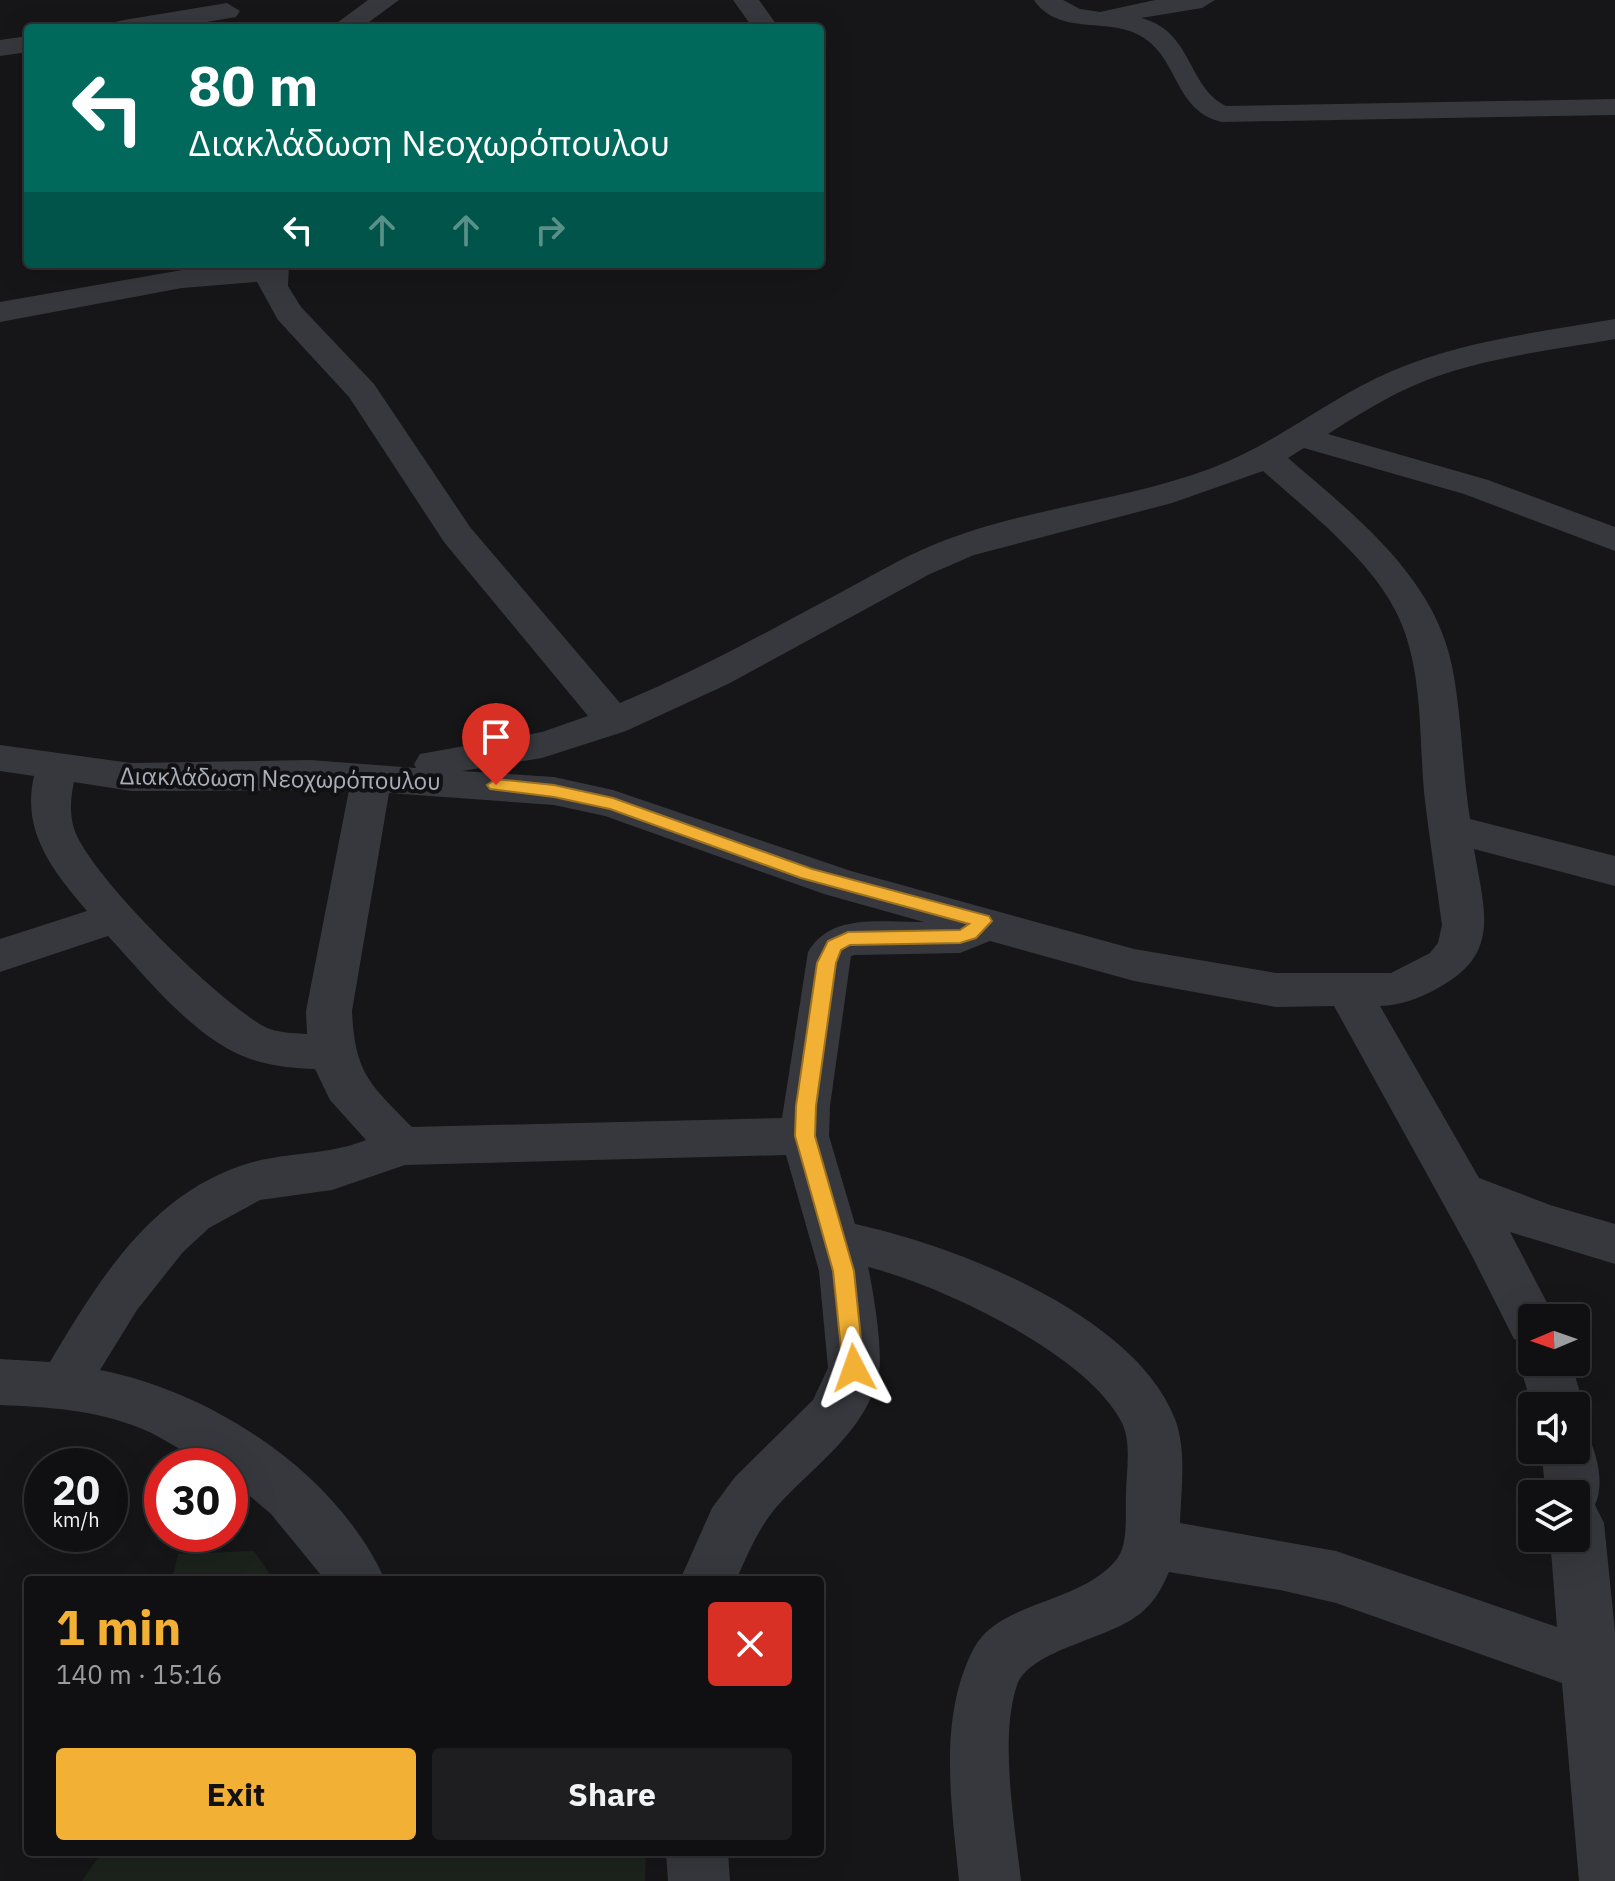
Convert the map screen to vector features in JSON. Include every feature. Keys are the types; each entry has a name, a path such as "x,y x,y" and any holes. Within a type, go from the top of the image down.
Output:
{"street":[{"path":"349,24 386,0"},
{"path":"746,0 763,24"},
{"path":"1047,0 1065,13 1085,20 1139,26 1155,33 1178,61 1202,103 1222,114 1615,107"},
{"path":"1085,20 1202,0"},
{"path":"148,24 227,11"},
{"path":"0,48 24,45"},
{"path":"0,298 38,287 150,268"},
{"path":"0,312 182,279 272,268 272,286 289,313 362,391 457,534 613,720"},
{"path":"401,1146 336,1073 330,1053 329,1011 393,778 444,761 546,745 613,720 729,668 959,548 1166,495 1267,457 1371,394 1432,368 1489,353 1615,329"},
{"path":"1302,437 1476,487 1615,540"},
{"path":"1267,457 1372,552 1418,617 1426,638 1438,695 1441,758 1451,829 1615,871"},
{"name":"Διακλάδωση Νεοχωρόπουλου","path":"0,758 131,777 393,778 554,791 613,804 807,874 1134,965 1230,985 1276,990 1349,992 1398,989 1431,974 1459,948 1463,909 1451,829"},
{"path":"57,768 50,790 54,831 61,848 117,917 232,1030 275,1048 330,1053"},
{"path":"0,956 117,917"},
{"path":"710,1576 732,1526 754,1494 832,1416 848,1389 854,1355 837,1240 805,1136 826,963 834,946 857,937 960,937 970,934 983,921"},
{"path":"1349,992 1522,1304"},
{"path":"64,1385 101,1323 151,1256 178,1228 212,1201 252,1182 340,1170 401,1146 805,1136"},
{"path":"1458,1190 1541,1223 1615,1244"},
{"path":"837,1240 889,1250 960,1279 1049,1326 1110,1368 1132,1390 1148,1419 1154,1448 1152,1544 1137,1577 1116,1600 1086,1618 1020,1640 996,1664 989,1680 982,1731 990,1881"},
{"path":"0,1382 64,1385 159,1412 246,1459 275,1481 327,1535 354,1576"},
{"path":"1152,1544 1280,1564 1336,1577 1588,1665"},
{"path":"1591,1556 1588,1665 1610,1881"},
{"path":"697,1856 699,1881"}],"shaded area":[{"path":"254,1551 271,1576 173,1576 178,1554"},
{"path":"99,1856 646,1856 645,1881 82,1881"}],"route":[{"path":"496,785 554,791 613,804 807,874 983,921 970,934 960,937 877,936 840,941 830,952 826,963 804,1122 812,1165 844,1271 854,1368"}]}
